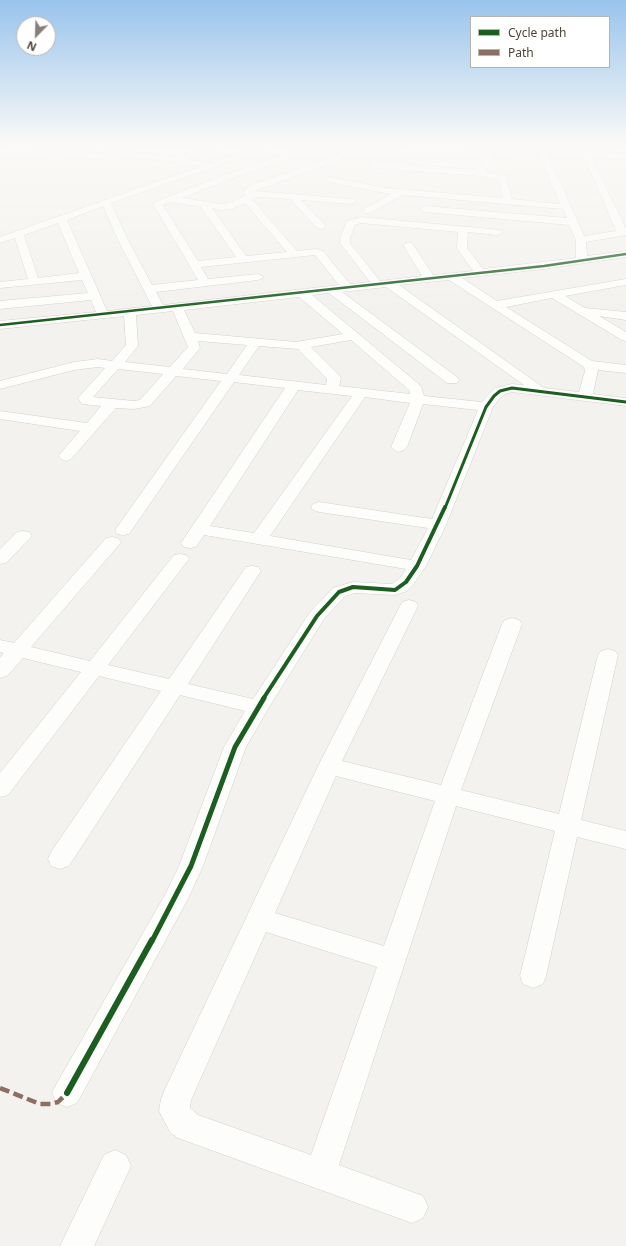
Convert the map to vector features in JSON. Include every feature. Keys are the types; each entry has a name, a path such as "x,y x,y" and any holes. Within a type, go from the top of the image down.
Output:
{"street":[{"path":"0,240 111,200"},
{"path":"167,200 159,203 158,206 205,283"},
{"path":"178,200 229,207 241,200"},
{"path":"252,200 294,254"},
{"path":"293,200 321,226"},
{"path":"338,200 351,201"},
{"path":"367,211 387,200"},
{"path":"411,219 437,200"},
{"path":"487,200 567,207"},
{"path":"564,200 581,240 582,261"},
{"path":"581,240 624,233 607,200"},
{"path":"106,202 123,240 159,309"},
{"path":"204,204 243,259"},
{"path":"425,209 574,222"},
{"path":"614,216 626,215"},
{"path":"61,218 103,315"},
{"path":"497,232 361,220 351,223 345,238 345,243 383,283 540,391"},
{"path":"463,229 461,244 462,248 480,273"},
{"path":"18,233 34,281"},
{"path":"408,245 429,278"},
{"path":"194,265 318,252 346,287"},
{"path":"0,325 159,309 480,273 582,261 626,254"},
{"path":"0,285 86,276"},
{"path":"450,276 589,365 626,369"},
{"path":"148,289 258,277"},
{"path":"495,305 626,282"},
{"path":"331,289 452,380"},
{"path":"301,292 416,389 418,399 399,447"},
{"path":"553,294 626,337"},
{"path":"0,305 94,296"},
{"path":"130,312 132,346 117,365 85,398 87,401 138,405 145,403 194,348 177,307"},
{"path":"580,310 626,316"},
{"path":"190,336 302,346 353,336"},
{"path":"0,671 9,648 117,536 255,343"},
{"path":"302,346 334,378 331,389"},
{"path":"0,385 85,364 117,365 486,407"},
{"path":"585,397 592,371 589,365"},
{"path":"0,788 190,544 294,385"},
{"path":"67,1093 175,899 191,866 235,747 258,707 317,616 339,592 353,587 395,590 402,587 406,582 417,566 438,525 486,407 494,396 504,389 540,391 626,402"},
{"path":"259,540 360,393"},
{"path":"66,456 112,403"},
{"path":"0,415 90,428"},
{"path":"319,507 438,525"},
{"path":"0,559 23,536"},
{"path":"190,544 259,540 417,566"},
{"path":"60,859 252,572"},
{"path":"408,606 329,766 176,1099 174,1111 181,1121 190,1127 412,1207"},
{"path":"320,1174 448,796 512,624"},
{"path":"9,648 258,707"},
{"path":"533,976 567,825 608,655"},
{"path":"329,766 626,840"},
{"path":"259,919 392,960"},
{"path":"77,1246 115,1166"}],"marked path":[{"path":"0,1088 40,1104 51,1104 58,1102 67,1093"}],"cycle path":[{"path":"0,325 544,266 626,254"},
{"path":"67,1093 175,899 191,866 235,747 258,707 317,616 339,592 353,587 395,590 406,582 417,566 438,525 486,407 494,396 500,391 512,388 626,402"}]}
